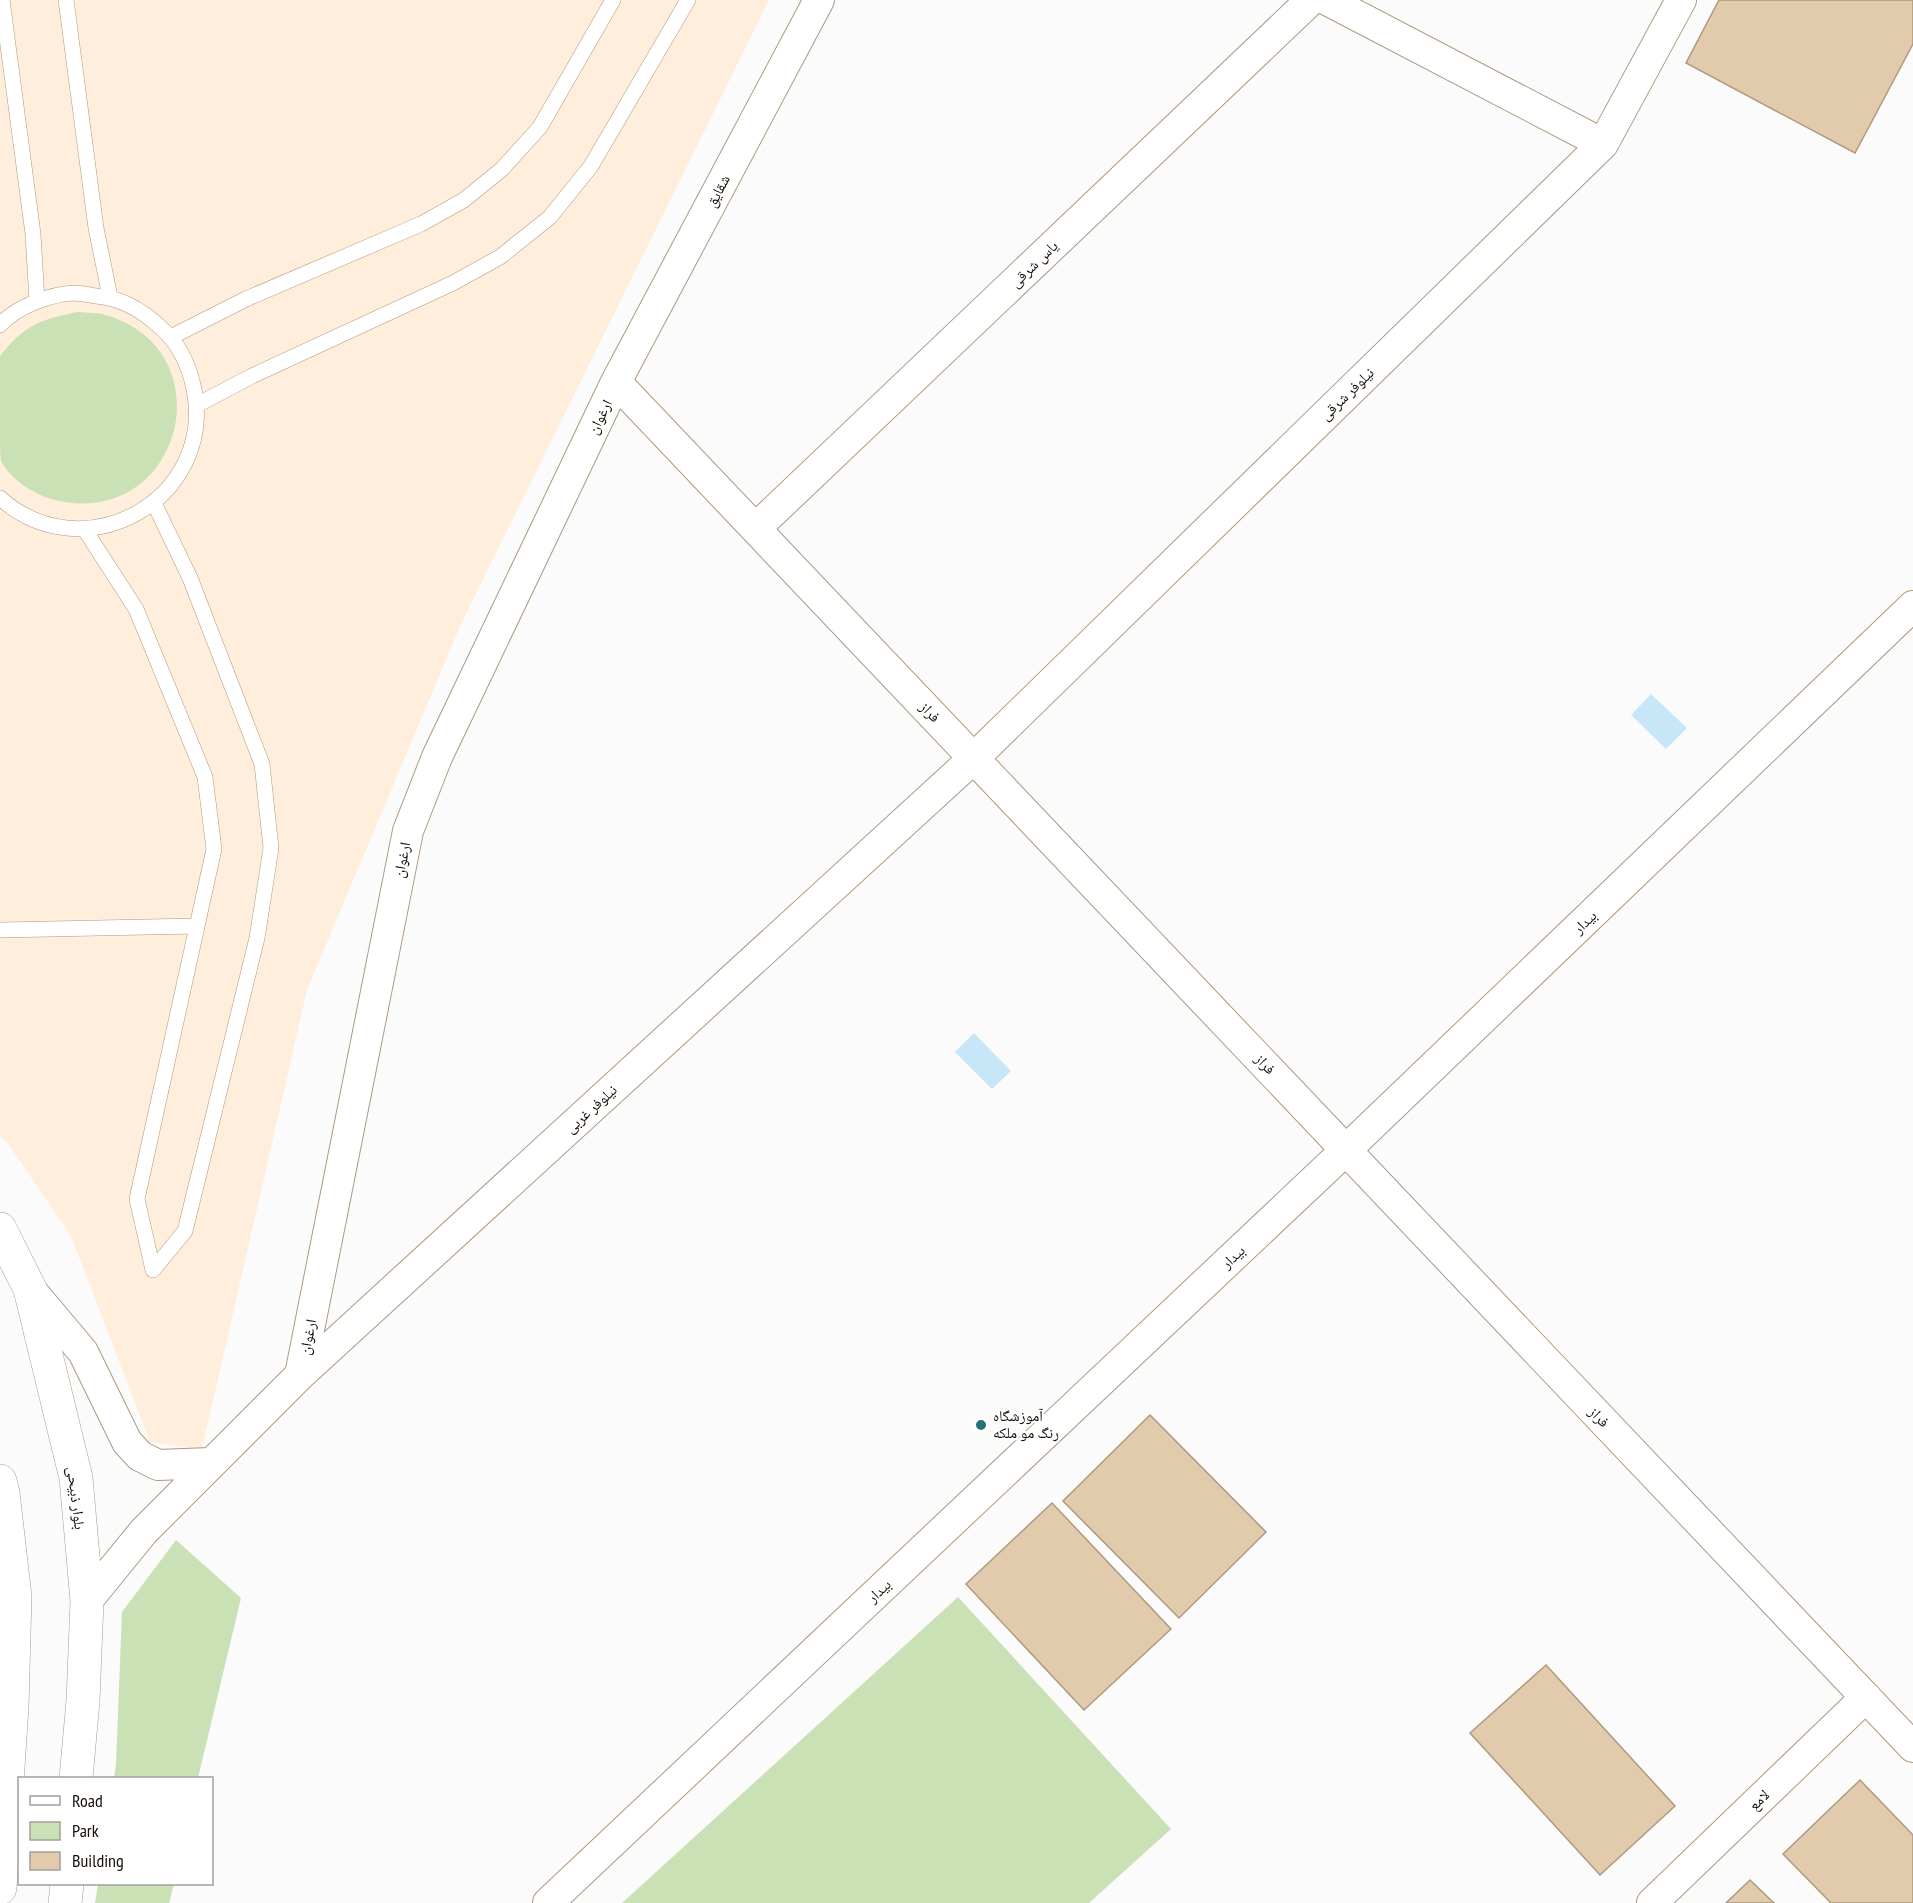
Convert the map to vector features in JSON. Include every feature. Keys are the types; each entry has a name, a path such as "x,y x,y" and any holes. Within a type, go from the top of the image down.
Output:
{"main road":[{"name":"بلوار ذبیحی","path":"0,1229 30,1289 76,1478 87,1601 83,1701 76,1777"},
{"path":"0,1481 15,1597 12,1707 0,1888"},
{"path":"65,1903 67,1885"}],"street":[{"name":"شقایق","path":"616,382 819,0"},
{"name":"یاس شرقی","path":"756,528 1311,0"},
{"path":"1327,0 1603,144"},
{"name":"نیلوفر شرقی","path":"974,758 1603,144 1681,0"},
{"name":"فراز","path":"616,382 1913,1747"},
{"name":"ارغوان","path":"300,1375 408,831 437,757 616,382"},
{"name":"بیدار","path":"548,1903 1346,1150 1913,606"},
{"name":"نیلوفر غربی","path":"87,1601 144,1531 300,1375 974,758"},
{"path":"30,1289 83,1352 128,1442 140,1456 158,1465 211,1463"},
{"name":"لامع","path":"1652,1903 1866,1697"}],"lane":[{"path":"2,0 33,234 37,301"},
{"path":"66,0 96,228 110,297"},
{"path":"171,337 246,299 421,224 464,200 502,169 540,126 613,0"},
{"path":"197,405 252,376 453,283 500,257 550,217 591,166 688,0"},
{"path":"0,325 5,319 37,301 74,293 110,297 144,312 171,337 190,369 197,405 194,442 179,475 154,503 122,522 85,530 48,526 14,511 0,498"},
{"path":"85,530 136,609 205,777 214,849 137,1199 153,1270 185,1231 257,938 271,848 262,764 190,578 154,503"},
{"path":"0,930 196,926"}],"shaded area":[{"path":"0,0 769,0 461,624 307,990 202,1449 150,1442 71,1236 7,1142 0,1136"}],"green space":[{"path":"77,312 109,316 146,336 168,365 177,399 173,434 158,465 133,489 98,502 55,500 40,494 24,486 1,461 0,356 17,337 34,325"},
{"path":"176,1540 241,1598 198,1777 114,1777 122,1612"},
{"path":"958,1597 1171,1829 1089,1903 622,1903"},
{"path":"98,1885 174,1885 169,1903 95,1903"}],"water":[{"path":"1651,694 1687,728 1666,749 1631,715"},
{"path":"974,1033 1011,1071 992,1089 955,1052"}],"building":[{"path":"1719,0 1913,0 1913,44 1855,153 1686,63"},
{"path":"1150,1415 1266,1532 1179,1618 1063,1501"},
{"path":"1052,1503 1171,1629 1084,1710 966,1584"},
{"path":"1546,1665 1675,1806 1600,1875 1470,1733"},
{"path":"1860,1780 1913,1835 1913,1903 1831,1903 1783,1854"},
{"path":"1750,1880 1774,1903 1726,1903"}],"place":[{"name":"آموزشگاه رنگ مو ملکه","path":"981,1425"}]}
